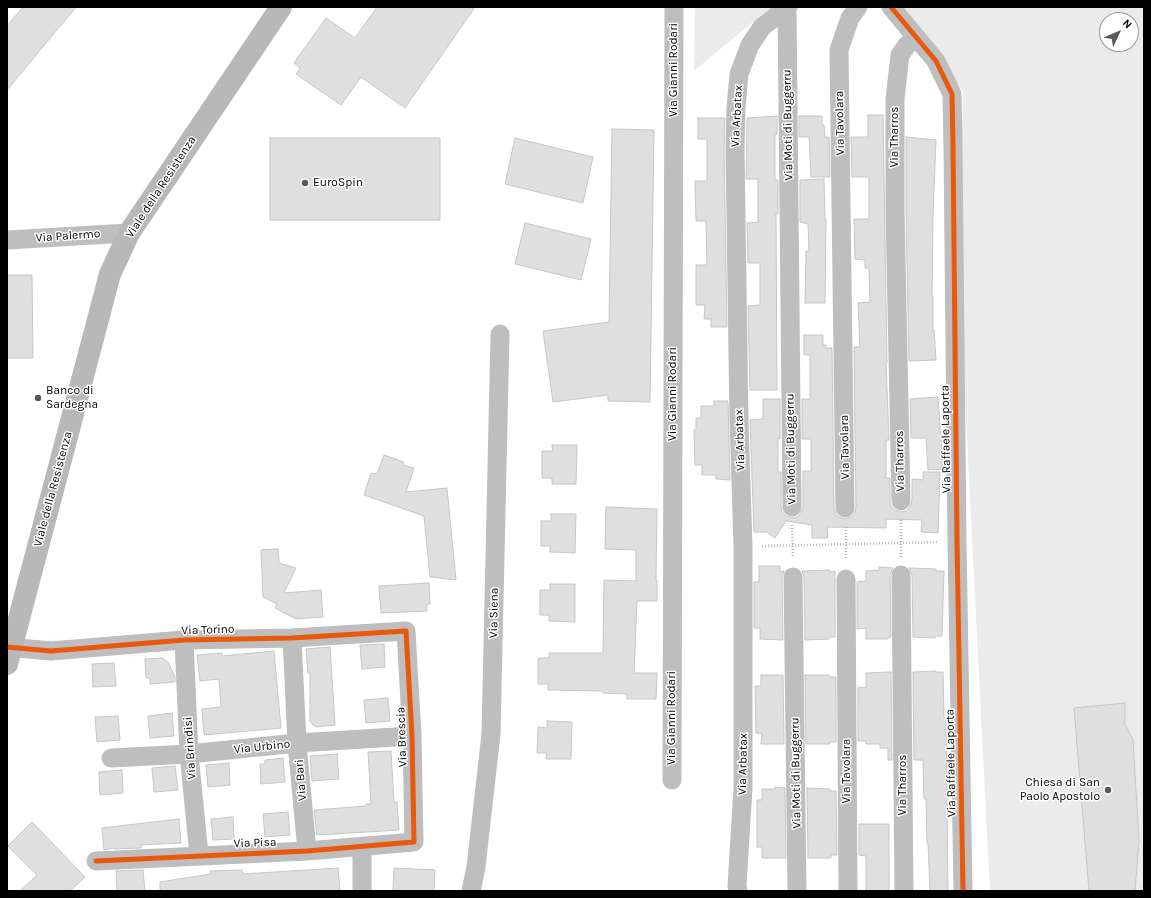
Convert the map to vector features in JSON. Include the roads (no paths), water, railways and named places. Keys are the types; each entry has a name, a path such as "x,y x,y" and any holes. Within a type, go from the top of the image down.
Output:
{"main road":[{"name":"Viale della Resistenza","path":"9,653 110,274 129,232 281,7"}],"street":[{"name":"Via Gianni Rodari","path":"672,780 674,7"},
{"name":"Via Moti di Buggerru","path":"788,7 792,507"},
{"name":"Via Arbatax","path":"738,891 743,788 743,547 739,404 735,150 736,108 739,74 750,45 762,28 788,7"},
{"name":"Via Tavolara","path":"845,508 839,50 850,18 858,7"},
{"name":"Via Raffaele Laporta","path":"891,7 936,61 952,94 962,891"},
{"name":"Via Tharros","path":"901,501 895,211 895,99 900,55 907,44 917,38"},
{"name":"Via Palermo","path":"7,240 129,232"},
{"name":"Via Siena","path":"471,891 476,867 491,734 500,334"},
{"name":"Via Tharros","path":"901,575 904,891"},
{"name":"Via Moti di Buggerru","path":"793,577 797,891"},
{"name":"Via Tavolara","path":"846,579 848,891"},
{"name":"Via Torino","path":"9,653 51,652 184,640 292,638 406,631"},
{"name":"Via Brescia","path":"406,631 412,736 414,842"},
{"name":"Via Bari","path":"292,638 297,743 307,850"},
{"name":"Via Brindisi","path":"184,640 189,754 200,855"},
{"name":"Via Urbino","path":"111,758 189,754 297,743 412,736"},
{"name":"Via Pisa","path":"96,861 307,850 414,842"},
{"path":"362,846 362,891"}],"place":[{"name":"EuroSpin","path":"305,183"},
{"name":"Banco di Sardegna","path":"38,398"},
{"name":"Chiesa di San Paolo Apostolo","path":"1108,790"}]}
